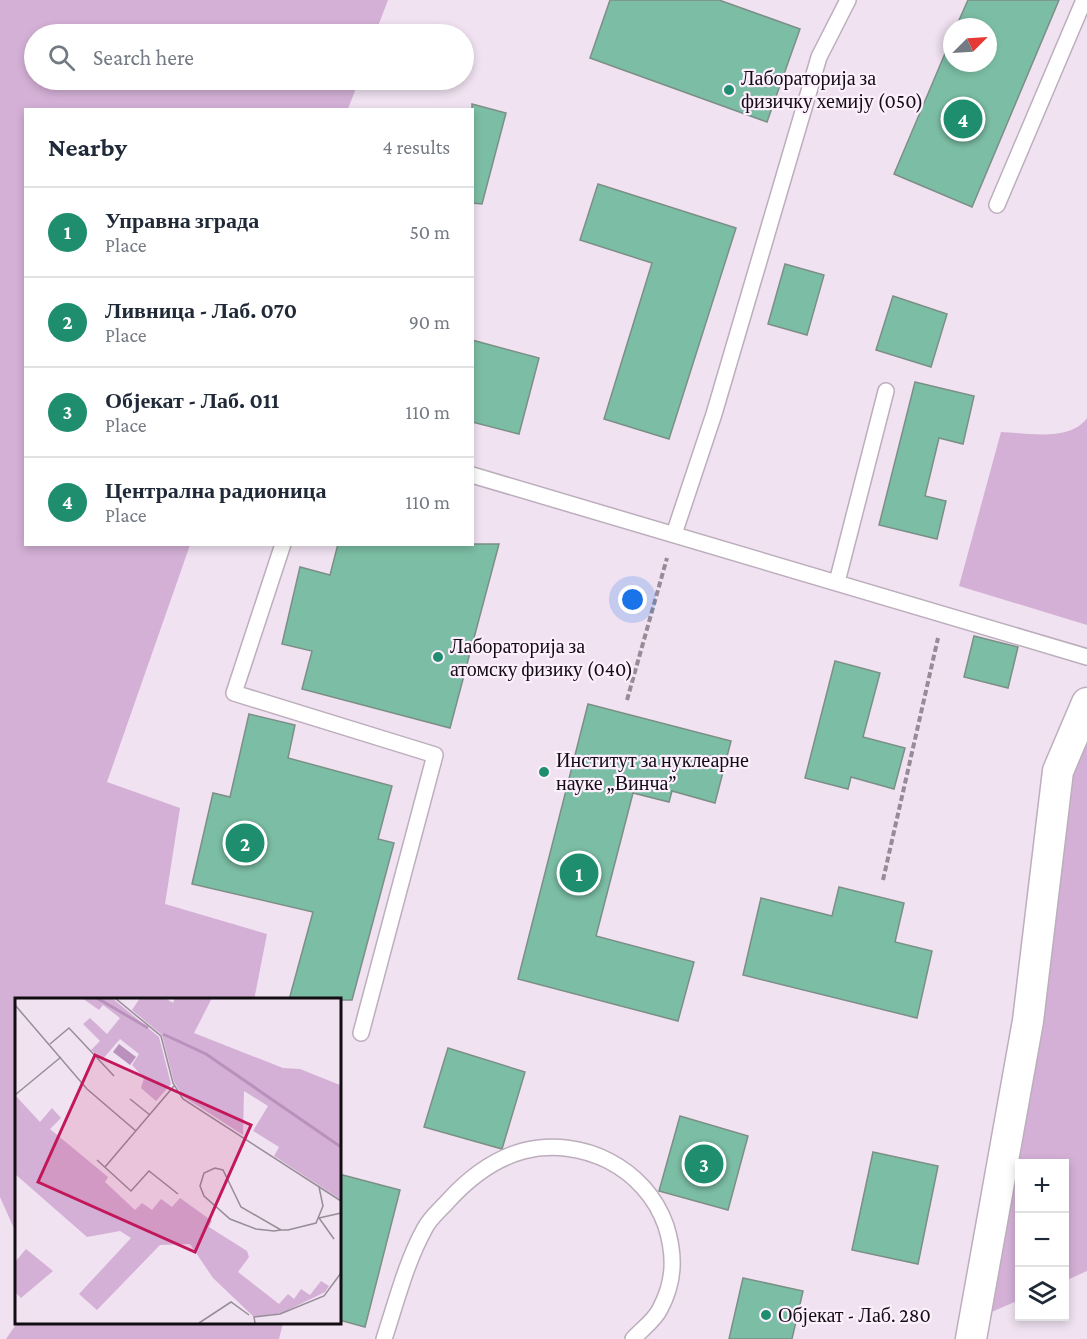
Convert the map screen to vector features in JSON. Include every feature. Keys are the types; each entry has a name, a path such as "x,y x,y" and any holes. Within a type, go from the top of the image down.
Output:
{"street":[{"path":"971,1339 1028,1021 1058,771 1087,703"}],"lane":[{"path":"674,534 714,414 819,57 848,0"},
{"path":"997,205 1084,0"},
{"path":"837,582 886,391"},
{"path":"474,476 1087,657"},
{"path":"282,546 234,693 435,755 361,1033"},
{"path":"384,1339 425,1227 461,1186 489,1166 523,1152 557,1147 593,1154 615,1164 640,1181 662,1217 674,1251 671,1282 660,1311 633,1339"}],"path":[{"path":"627,700 674,534"},
{"path":"883,880 943,614"}],"shaded area":[{"path":"0,0 388,0 379,24 24,24 24,90 355,90 348,108 24,108 24,546 190,546 107,782 180,808 165,904 267,934 254,998 15,998 15,1231 0,1197"},
{"path":"1087,418 1087,625 959,586 1001,432 1059,433 1079,426"},
{"path":"1087,730 1087,1271 1069,1279 1069,1159 1015,1159 1015,1302 987,1314 1070,771"},
{"path":"16,1324 283,1324 279,1339 6,1339"}],"building":[{"name":"Лабораторија за физичку хемију (050)","path":"610,0 719,0 800,29 767,122 590,58"},
{"path":"968,0 1059,0 972,207 894,174 943,58 943,72 997,72 997,18 960,18"},
{"path":"472,104 506,113 482,204 474,203 474,108"},
{"path":"598,184 736,228 669,439 604,419 652,263 580,240"},
{"path":"785,264 824,275 807,335 768,324"},
{"path":"893,296 947,314 931,367 876,350"},
{"path":"474,341 539,358 519,434 474,423"},
{"path":"915,382 974,396 963,444 939,438 925,496 946,501 937,539 879,525"},
{"path":"499,544 450,728 302,689 312,651 282,644 300,567 330,575 337,546"},
{"path":"974,636 1018,647 1008,688 964,677"},
{"path":"835,661 880,673 863,737 905,748 894,789 851,777 848,789 805,778"},
{"path":"588,704 731,741 715,803 672,791 669,802 633,793 596,936 694,962 678,1021 518,979"},
{"path":"249,714 295,725 288,758 392,786 378,839 394,843 352,1000 290,998 313,912 192,884 213,793 230,797"},
{"path":"839,887 904,903 895,942 932,951 917,1018 743,975 761,898 832,916"},
{"path":"448,1048 525,1072 502,1149 424,1127"},
{"path":"680,1116 748,1136 728,1210 659,1191"},
{"path":"873,1152 938,1166 918,1264 852,1250"},
{"path":"340,1174 400,1190 365,1327 340,1320"},
{"name":"Објекат - Лаб. 280","path":"743,1278 803,1291 792,1339 729,1339"}],"place":[{"name":"Лабораторија за физичку хемију (050)","path":"729,90"},
{"name":"Централна радионица","path":"963,119"},
{"name":"Лабораторија за атомску физику (040)","path":"438,657"},
{"name":"Институт за нуклеарне науке „Винча”","path":"544,772"},
{"name":"Ливница - Лаб. 070","path":"245,843"},
{"name":"Управна зграда","path":"579,873"},
{"name":"Објекат - Лаб. 011","path":"704,1164"},
{"name":"Објекат - Лаб. 280","path":"766,1315"}]}
